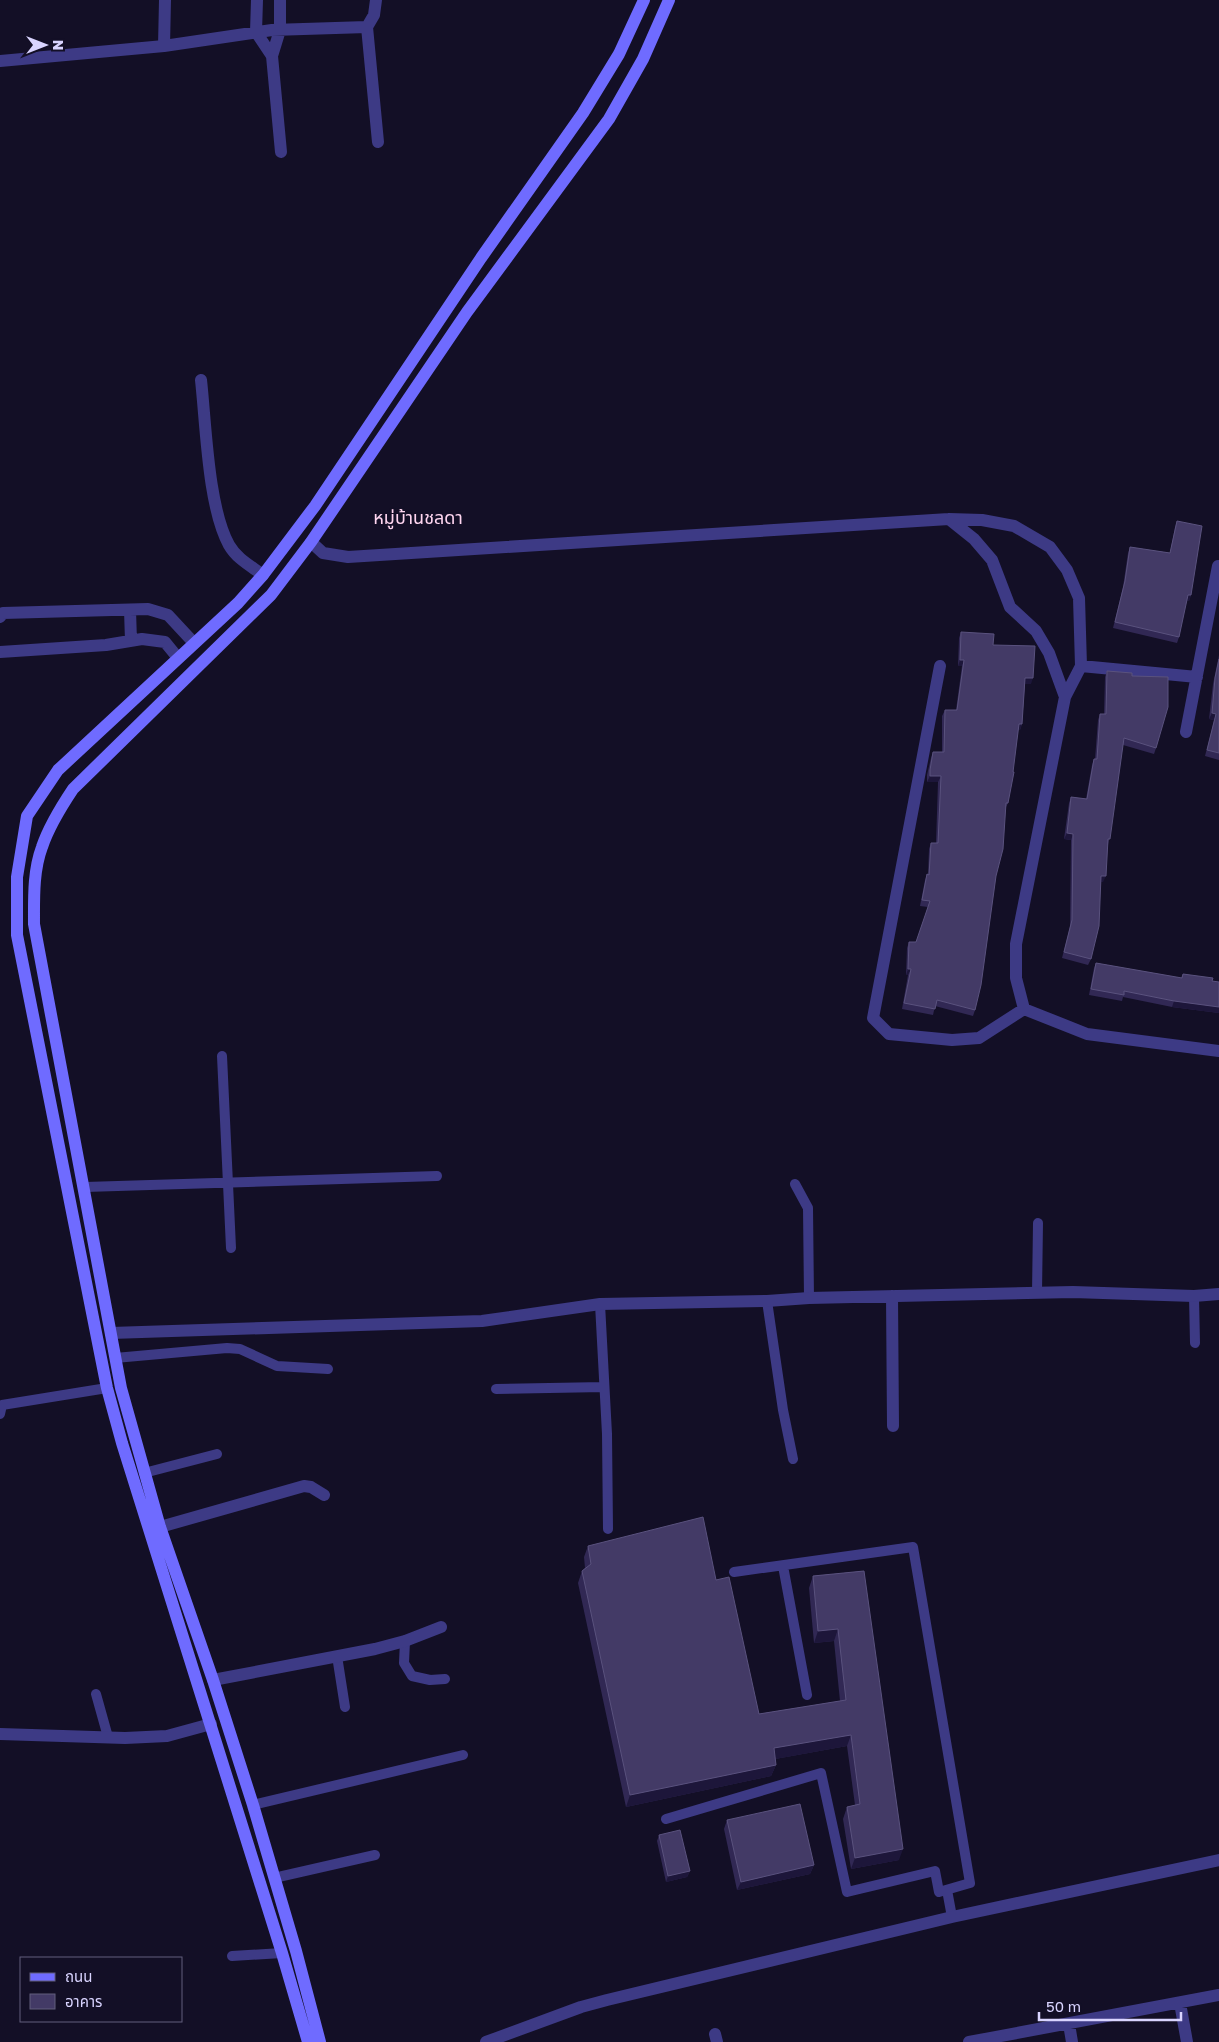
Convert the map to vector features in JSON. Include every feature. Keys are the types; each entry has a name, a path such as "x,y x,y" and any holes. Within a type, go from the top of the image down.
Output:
{"street":[{"path":"164,46 166,0"},
{"path":"257,0 256,32 272,56"},
{"path":"280,0 280,30 272,56 281,152"},
{"path":"376,0 374,15 367,27 378,142"},
{"path":"308,2042 282,1953 122,1442 107,1388 17,935 17,877 27,816 58,770 238,603 264,575 298,529 481,258 583,113 619,54 644,0"},
{"path":"320,2042 253,1805 213,1680 160,1527 144,1473 115,1358 34,924 34,888 41,848 58,812 73,789 271,595 311,542 467,312 609,119 643,59 669,0"},
{"path":"0,61 164,46 256,32 367,27"},
{"path":"201,380 211,473 219,520 230,546 240,559 264,575"},
{"path":"298,529 323,553 348,557 949,519 982,520 1014,526 1050,547 1067,570 1079,598 1081,666 1065,697 1016,944 1016,978 1024,1009"},
{"path":"949,519 974,539 992,560 1010,607 1036,631 1049,653 1065,697"},
{"path":"1186,732 1218,566"},
{"path":"0,616 3,613 148,609 168,615 194,643"},
{"path":"130,610 131,641"},
{"path":"0,652 106,645 142,640 165,642 178,658"},
{"path":"940,666 873,1018 889,1034 952,1040 979,1038 1024,1009"},
{"path":"1081,666 1196,677"},
{"path":"1024,1009 1087,1034 1219,1051"},
{"path":"111,1334 482,1321 600,1304 1073,1292 1194,1296 1219,1294"},
{"path":"892,1296 893,1426"},
{"path":"160,1527 304,1486 311,1487 324,1495"},
{"path":"213,1680 376,1649 405,1641 440,1626"},
{"path":"0,1734 108,1737 167,1736 211,1724"},
{"path":"486,2042 581,2007 607,2000 952,1917 1219,1860"},
{"path":"969,2042 1219,1995"},
{"path":"1180,2002 1186,2042"},
{"path":"1070,2024 1072,2042"}],"lane":[{"path":"222,1056 231,1248"},
{"path":"84,1187 437,1176"},
{"path":"795,1184 808,1208 809,1298"},
{"path":"1037,1293 1038,1224"},
{"path":"1194,1296 1195,1343"},
{"path":"767,1301 783,1410 793,1459"},
{"path":"600,1304 607,1434 608,1530"},
{"path":"115,1358 240,1348 277,1366 328,1369"},
{"path":"496,1389 604,1387"},
{"path":"1,1407 107,1388"},
{"path":"144,1473 217,1454"},
{"path":"666,1818 821,1773 848,1892 935,1871 939,1892 970,1883 913,1547 734,1572"},
{"path":"783,1566 807,1695"},
{"path":"405,1641 404,1663 412,1676 430,1680 445,1679"},
{"path":"337,1656 345,1707"},
{"path":"96,1694 108,1737"},
{"path":"253,1805 463,1755"},
{"path":"274,1878 375,1855"},
{"path":"947,1890 952,1917"},
{"path":"232,1956 282,1953"}],"building":[{"path":"1177,521 1202,526 1191,595 1188,595 1179,637 1115,622 1125,581 1130,547 1170,553"},
{"path":"961,632 994,634 993,645 1035,646 1033,678 1025,678 1022,724 1019,724 1014,772 1008,803 1006,803 1003,849 996,876 981,985 975,1010 937,1000 935,1009 904,1003 911,969 908,969 909,942 916,942 930,901 922,900 927,874 929,875 931,843 938,843 941,776 930,776 930,770 933,752 944,752 945,710 957,710 964,660 960,660"},
{"path":"1219,659 1219,753 1207,750 1216,714 1212,713 1215,678"},
{"path":"1107,671 1132,673 1132,676 1168,677 1168,707 1156,748 1124,738 1110,839 1108,839 1106,876 1101,876 1099,926 1091,959 1064,952 1072,920 1073,834 1067,833 1071,797 1087,799 1094,759 1097,759 1100,714 1106,714"},
{"path":"1096,963 1182,978 1183,974 1213,978 1212,981 1219,982 1219,1007 1174,1001 1124,991 1124,995 1091,989"},
{"path":"703,1517 716,1580 729,1577 759,1714 846,1700 838,1629 818,1631 813,1576 864,1571 903,1849 855,1858 847,1807 860,1804 851,1735 774,1748 776,1765 630,1795 582,1571 591,1564 588,1546"},
{"path":"800,1804 814,1865 741,1882 727,1820"},
{"path":"680,1830 690,1871 668,1876 659,1835"}],"district":[{"name":"หมู่บ้านชลดา","path":"418,518"}]}
